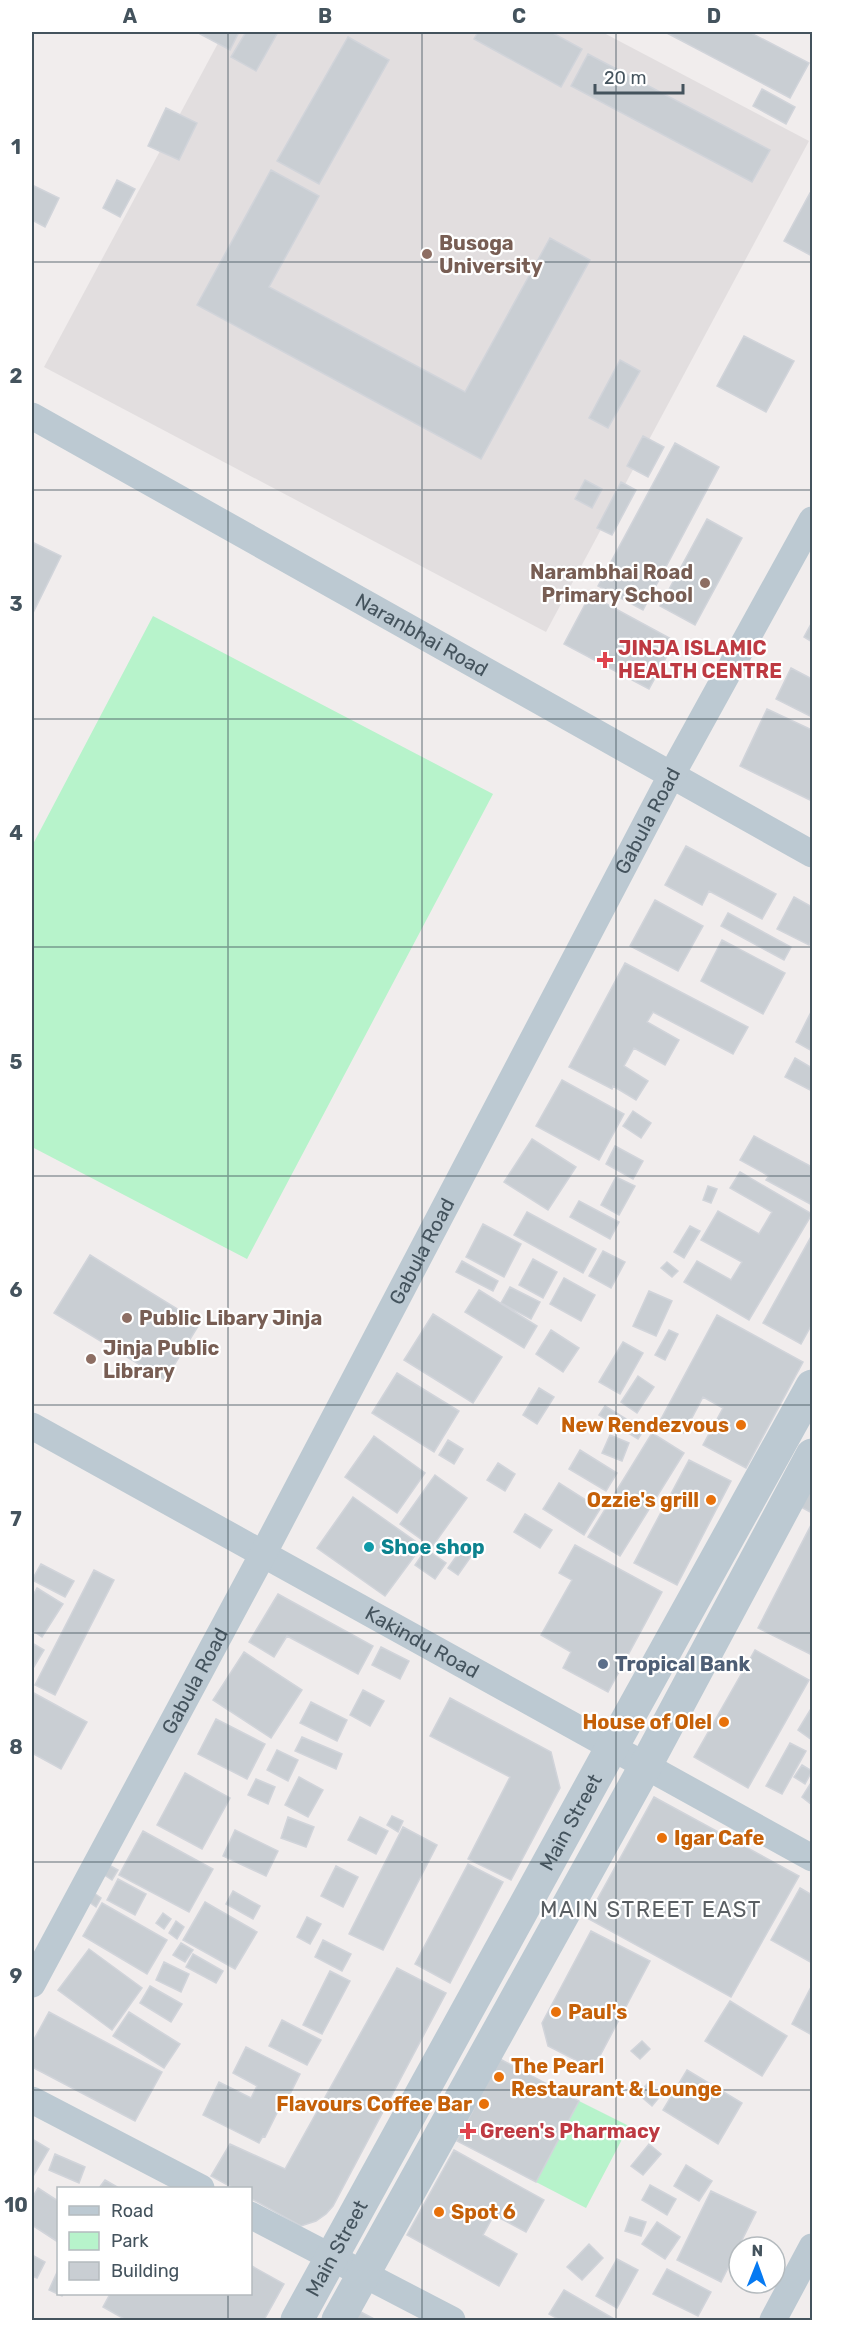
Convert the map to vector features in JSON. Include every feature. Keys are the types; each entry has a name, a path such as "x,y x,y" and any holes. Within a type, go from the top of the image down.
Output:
{"street":[{"name":"Naranbhai Road","path":"32,416 813,854"},
{"name":"Gabula Road","path":"32,1984 263,1554 672,774 813,520"},
{"name":"Main Street","path":"297,2320 813,1386"},
{"name":"Kakindu Road","path":"32,1426 813,1858"},
{"name":"Main Street","path":"338,2320 646,1765 813,1455"},
{"path":"32,2100 199,2187"},
{"path":"252,2216 452,2320"},
{"path":"773,2320 813,2247"}],"shaded area":[{"name":"Busoga University","path":"224,32 602,32 809,141 546,632 44,367"}],"green space":[{"path":"153,616 493,794 247,1259 32,1147 32,846"},
{"path":"579,2101 629,2126 586,2208 536,2182"}],"building":[{"path":"201,32 239,32 230,50 200,34"},
{"path":"246,32 278,32 256,71 231,57"},
{"path":"478,32 551,32 582,49 561,87 474,39"},
{"path":"665,32 749,32 809,63 790,98"},
{"path":"348,37 389,60 319,184 277,161"},
{"path":"588,54 770,150 752,182 571,86"},
{"path":"762,89 795,107 786,124 753,106"},
{"path":"166,108 197,123 179,160 148,146"},
{"path":"271,170 319,196 269,287 465,392 550,238 590,260 481,459 197,305"},
{"path":"117,180 135,189 120,217 103,208"},
{"path":"32,185 59,198 45,227 32,220"},
{"path":"810,193 812,194 812,256 784,241"},
{"path":"744,336 794,361 766,412 717,386"},
{"path":"620,360 640,371 608,428 589,418"},
{"path":"643,436 664,447 648,477 627,466"},
{"path":"675,443 719,467 643,610 598,586"},
{"path":"585,480 602,489 592,508 575,499"},
{"path":"621,482 636,490 612,535 597,528"},
{"path":"707,519 742,538 695,625 660,606"},
{"path":"32,542 61,556 32,615"},
{"path":"590,595 675,641 649,689 564,644"},
{"path":"812,622 812,642 804,637"},
{"path":"791,668 812,679 812,717 776,699"},
{"path":"767,709 812,730 812,801 740,766"},
{"path":"686,846 776,894 762,919 709,891 702,905 665,885"},
{"path":"794,897 812,907 812,938 809,945 777,929"},
{"path":"655,900 703,926 678,971 630,946"},
{"path":"728,913 791,947 784,960 721,926"},
{"path":"722,940 785,973 763,1014 701,981"},
{"path":"625,963 748,1027 733,1054 653,1012 647,1022 679,1040 665,1065 634,1048 624,1066 648,1081 636,1100 613,1086 612,1089 569,1067"},
{"path":"812,1010 812,1051 796,1042"},
{"path":"795,1058 812,1068 812,1091 785,1077"},
{"path":"562,1080 624,1114 599,1160 536,1126"},
{"path":"633,1111 651,1123 641,1138 623,1126"},
{"path":"754,1136 812,1167 812,1205 766,1180 769,1176 740,1160"},
{"path":"532,1139 576,1167 548,1210 504,1182"},
{"path":"615,1146 643,1161 633,1179 606,1164"},
{"path":"740,1172 812,1214 749,1320 684,1282 697,1261 731,1280 742,1262 701,1240 718,1211 759,1234 772,1212 730,1188"},
{"path":"616,1177 635,1186 619,1215 601,1205"},
{"path":"708,1186 717,1189 711,1203 703,1200"},
{"path":"579,1201 619,1222 610,1239 570,1217"},
{"path":"527,1212 596,1249 583,1273 514,1235"},
{"path":"483,1224 521,1244 504,1277 466,1257"},
{"path":"690,1226 700,1231 684,1258 674,1252"},
{"path":"812,1235 812,1324 801,1344 763,1323"},
{"path":"603,1251 625,1262 611,1288 589,1276"},
{"name":"Public Libary Jinja","path":"90,1255 200,1323 165,1380 54,1313"},
{"path":"533,1259 557,1272 543,1298 519,1285"},
{"path":"462,1261 498,1281 493,1291 456,1272"},
{"path":"667,1262 678,1271 672,1277 661,1268"},
{"path":"564,1278 595,1295 581,1321 550,1304"},
{"path":"510,1287 540,1302 531,1319 501,1303"},
{"path":"479,1290 537,1326 524,1348 465,1312"},
{"path":"649,1291 672,1301 656,1336 633,1326"},
{"path":"433,1314 502,1357 473,1403 404,1360"},
{"path":"717,1315 803,1362 746,1468 703,1445 723,1408 703,1397 684,1433 660,1421"},
{"path":"551,1330 579,1348 563,1372 536,1354"},
{"path":"669,1330 678,1334 665,1360 655,1355"},
{"path":"623,1342 643,1353 620,1394 599,1382"},
{"path":"397,1373 459,1411 434,1452 372,1413"},
{"path":"638,1376 654,1387 637,1413 621,1402"},
{"path":"539,1388 554,1397 537,1424 523,1415"},
{"path":"605,1406 644,1430 638,1439 599,1415"},
{"path":"652,1433 684,1453 620,1556 588,1537"},
{"path":"610,1435 629,1443 622,1461 602,1453"},
{"path":"374,1436 425,1473 397,1513 345,1477"},
{"path":"448,1440 463,1449 454,1464 439,1455"},
{"path":"580,1450 617,1473 606,1491 569,1469"},
{"path":"689,1460 731,1481 677,1585 634,1563"},
{"path":"498,1463 515,1474 505,1491 487,1480"},
{"path":"435,1475 467,1498 432,1547 400,1524"},
{"path":"812,1481 812,1513 799,1506"},
{"path":"559,1483 600,1509 584,1535 543,1509"},
{"name":"Shoe shop","path":"353,1497 422,1546 385,1596 317,1548"},
{"path":"525,1514 552,1530 540,1548 514,1532"},
{"path":"812,1523 812,1650 810,1654 758,1628"},
{"path":"467,1541 477,1548 458,1575 448,1568"},
{"path":"575,1545 662,1592 608,1692 563,1668 571,1652 541,1635 572,1580 559,1573"},
{"path":"426,1549 446,1563 435,1579 415,1565"},
{"path":"41,1564 74,1581 65,1597 32,1580"},
{"path":"94,1570 114,1580 55,1695 35,1685"},
{"path":"37,1588 63,1604 42,1637 32,1630 32,1597"},
{"path":"278,1594 373,1646 358,1674 287,1636 274,1657 249,1642"},
{"path":"32,1643 44,1650 32,1670"},
{"path":"381,1647 409,1661 400,1679 372,1665"},
{"path":"755,1650 809,1680 748,1788 694,1757"},
{"path":"244,1652 302,1690 271,1738 213,1700"},
{"path":"363,1690 384,1701 370,1726 350,1715"},
{"path":"32,1692 87,1722 61,1769 32,1753"},
{"path":"450,1698 551,1752 560,1788 511,1880 468,1859 510,1777 430,1736"},
{"path":"311,1702 347,1720 337,1741 300,1723"},
{"path":"812,1707 812,1740 798,1730"},
{"path":"216,1719 265,1744 247,1779 198,1754"},
{"path":"302,1737 342,1754 336,1769 295,1751"},
{"path":"790,1743 806,1751 782,1794 766,1786"},
{"path":"277,1750 298,1760 288,1781 267,1770"},
{"path":"802,1765 812,1771 805,1784 794,1777"},
{"path":"185,1773 230,1798 202,1849 157,1825"},
{"path":"299,1777 323,1790 308,1817 285,1805"},
{"path":"256,1779 275,1787 268,1804 248,1795"},
{"path":"812,1781 812,1805 802,1797"},
{"path":"654,1797 799,1876 731,1997 587,1918"},
{"path":"392,1816 403,1821 398,1832 387,1825"},
{"path":"288,1817 314,1827 306,1847 281,1838"},
{"path":"360,1817 388,1831 376,1854 348,1840"},
{"path":"403,1827 437,1845 383,1950 349,1934"},
{"path":"235,1830 278,1851 266,1876 223,1856"},
{"path":"143,1831 213,1869 189,1912 119,1875"},
{"path":"468,1864 503,1882 450,1983 415,1964"},
{"path":"109,1865 118,1870 112,1880 103,1874"},
{"path":"336,1866 358,1877 343,1907 321,1896"},
{"path":"118,1879 146,1894 135,1915 107,1900"},
{"path":"800,1888 812,1895 812,1963 771,1940"},
{"path":"233,1891 260,1906 253,1919 226,1904"},
{"path":"94,1893 101,1898 96,1907 89,1902"},
{"path":"205,1902 257,1932 235,1969 183,1940"},
{"path":"102,1903 167,1940 147,1974 83,1936"},
{"path":"163,1913 171,1919 164,1929 156,1923"},
{"path":"307,1917 321,1924 310,1944 297,1937"},
{"path":"176,1921 184,1927 177,1939 169,1933"},
{"path":"591,1931 650,1961 593,2069 548,2046 542,2023"},
{"path":"323,1940 351,1954 342,1971 315,1957"},
{"path":"181,1943 193,1950 185,1962 173,1955"},
{"path":"89,1949 142,1988 112,2030 58,1990"},
{"path":"193,1954 223,1971 216,1983 186,1967"},
{"path":"164,1962 189,1974 181,1992 156,1980"},
{"path":"397,1968 446,1993 333,2206 326,2214 316,2221 301,2226 252,2199 252,2187 231,2187 211,2176 230,2144 285,2169"},
{"path":"330,1971 350,1981 322,2034 303,2025"},
{"path":"812,1985 812,2035 792,2024"},
{"path":"150,1986 182,2004 171,2022 140,2003"},
{"path":"730,2001 787,2036 762,2076 705,2041"},
{"path":"49,2012 162,2072 135,2121 32,2067 32,2043"},
{"path":"129,2012 180,2044 164,2068 113,2036"},
{"path":"282,2020 321,2040 307,2065 269,2046"},
{"path":"642,2041 650,2049 640,2059 631,2051"},
{"path":"246,2047 300,2074 287,2100 284,2099 265,2137 263,2136 259,2143 203,2115 219,2082 251,2098 257,2086 233,2073"},
{"path":"500,2059 579,2101 536,2182 457,2141"},
{"path":"687,2070 742,2103 718,2144 663,2110"},
{"path":"647,2084 661,2095 652,2106 638,2094"},
{"path":"32,2139 49,2149 32,2178"},
{"path":"649,2144 661,2154 643,2175 631,2166"},
{"path":"454,2150 544,2200 526,2232 494,2215 483,2235 517,2254 499,2286 407,2235"},
{"path":"55,2154 85,2167 79,2183 49,2170"},
{"path":"686,2165 712,2181 699,2201 674,2186"},
{"path":"105,2180 117,2187 100,2187"},
{"path":"650,2185 676,2199 667,2215 642,2200"},
{"path":"38,2188 57,2200 57,2241 32,2225 32,2198"},
{"path":"711,2191 756,2212 744,2235 727,2235 727,2270 721,2282 677,2260"},
{"path":"630,2217 646,2222 641,2236 625,2231"},
{"path":"657,2222 680,2237 665,2259 642,2244"},
{"path":"589,2244 603,2258 582,2280 567,2267"},
{"path":"32,2255 45,2262 37,2278 32,2276"},
{"path":"617,2259 638,2270 617,2308 596,2296"},
{"path":"252,2266 284,2284 264,2320 126,2320 103,2307 109,2295 252,2295"},
{"path":"667,2269 711,2292 698,2316 653,2294"},
{"path":"57,2272 57,2294 49,2290"},
{"path":"564,2290 616,2320 560,2320 549,2314"},
{"path":"355,2309 376,2320 349,2320"}],"place":[{"name":"Busoga University","path":"427,254"},
{"name":"Narambhai Road Primary School","path":"705,583"},
{"name":"JINJA ISLAMIC HEALTH CENTRE","path":"605,660"},
{"name":"Public Libary Jinja","path":"127,1318"},
{"name":"Jinja Public Library","path":"91,1359"},
{"name":"New Rendezvous","path":"741,1425"},
{"name":"Ozzie's grill","path":"711,1500"},
{"name":"Shoe shop","path":"369,1547"},
{"name":"Tropical Bank","path":"603,1664"},
{"name":"House of Olel","path":"724,1722"},
{"name":"Igar Cafe","path":"662,1838"},
{"name":"Paul's","path":"556,2012"},
{"name":"The Pearl Restaurant & Lounge","path":"499,2077"},
{"name":"Flavours Coffee Bar","path":"484,2104"},
{"name":"Green's Pharmacy","path":"468,2131"},
{"name":"Spot 6","path":"439,2212"}],"district":[{"name":"MAIN STREET EAST","path":"651,1909"}]}
